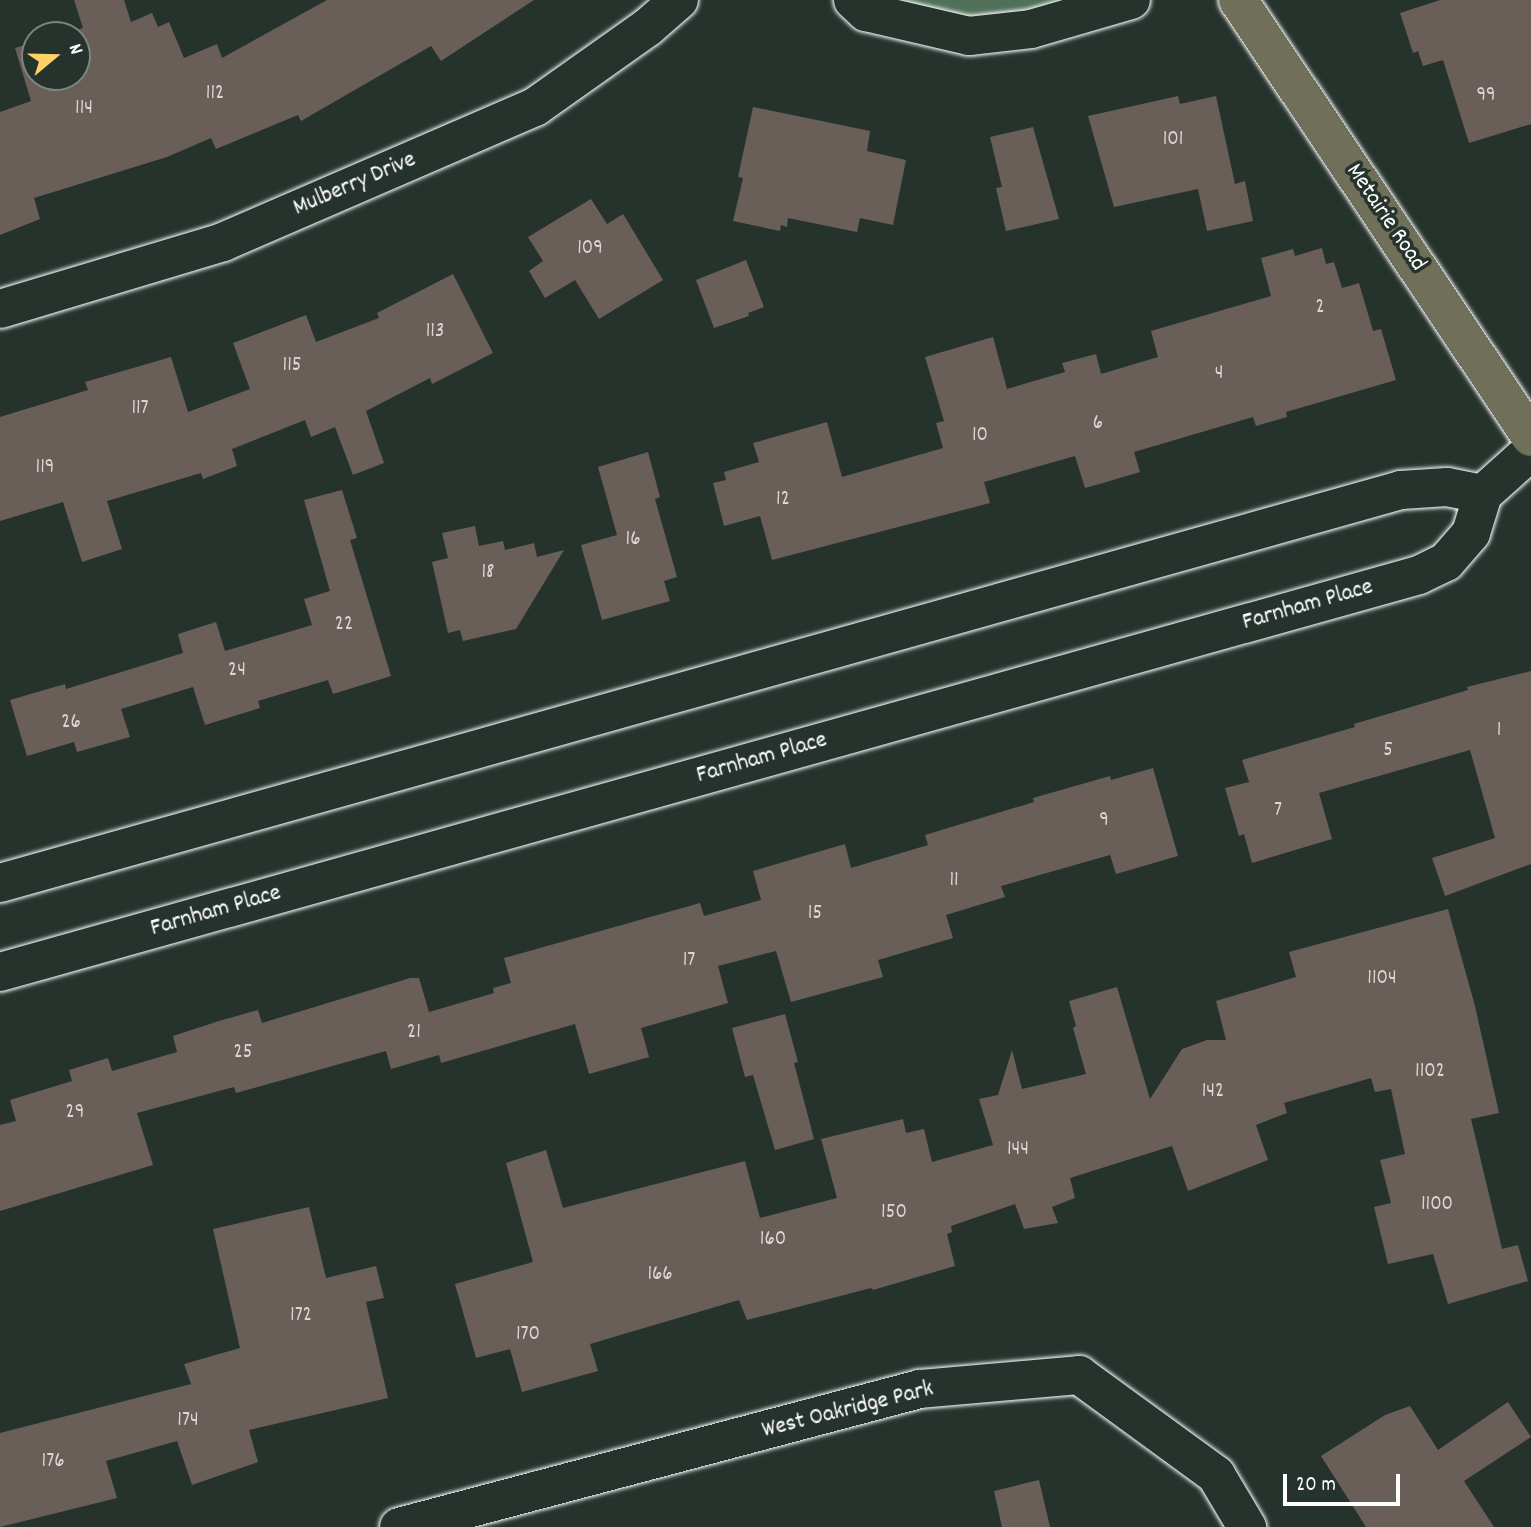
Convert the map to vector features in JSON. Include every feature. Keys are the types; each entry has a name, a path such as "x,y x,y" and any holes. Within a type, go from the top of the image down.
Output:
{"main road":[{"name":"Metairie Road","path":"1238,0 1531,437"}],"street":[{"name":"Mulberry Drive","path":"0,309 223,242 535,107 648,27 679,0"},
{"path":"853,0 866,12 969,36 1031,29 1131,0"},
{"name":"Farnham Place","path":"0,972 1419,575 1446,562 1471,533 1483,495 1531,451"},
{"path":"0,883 1401,490 1447,487 1483,495"},
{"name":"West Oakridge Park","path":"399,1527 920,1389 1079,1375 1216,1475 1247,1527"}],"green space":[{"path":"853,0 1087,0 988,34"}],"building":[{"path":"74,0 124,0 131,22 152,13 158,27 169,22 184,58 217,44 222,58 327,0 534,0 441,61 431,46 301,121 298,115 216,149 211,138 167,157 34,198 40,219 0,235 0,112 31,101 28,91 91,91 91,21 81,21"},
{"path":"1440,0 1531,0 1531,124 1469,143 1443,60 1423,66 1418,51 1413,53 1400,13"},
{"path":"21,46 21,68 15,48"},
{"path":"1178,96 1180,104 1216,96 1235,184 1245,181 1253,221 1207,231 1198,189 1114,207 1088,116"},
{"path":"753,107 870,131 867,151 906,160 893,225 860,218 857,232 788,218 787,227 781,225 780,231 733,221 743,178 738,177"},
{"path":"1033,127 1059,219 1006,231 996,188 1002,187 990,137"},
{"path":"591,199 607,224 623,214 663,280 599,319 575,280 545,298 529,271 543,261 528,237"},
{"path":"1322,248 1326,264 1334,262 1342,288 1359,283 1373,331 1381,329 1396,380 1286,412 1287,417 1256,426 1253,417 1134,452 1140,472 1103,483 1085,488 1075,456 984,482 990,503 772,560 760,516 724,526 713,483 726,480 724,472 759,462 753,443 827,422 842,477 943,448 936,423 944,421 925,357 993,337 1007,389 1065,372 1062,363 1096,354 1101,374 1158,357 1151,331 1271,296 1261,258 1293,249 1295,256"},
{"path":"746,260 764,307 748,313 749,316 714,328 696,280"},
{"path":"453,274 493,353 432,384 430,378 366,411 384,463 353,475 335,427 311,437 305,420 232,449 237,466 203,479 201,473 107,501 122,549 82,562 63,502 0,521 0,417 88,390 85,382 171,357 188,412 250,389 233,343 306,315 316,342 379,318 377,313"},
{"path":"648,452 660,497 655,499 677,577 664,581 670,601 602,620 581,545 617,535 598,467"},
{"path":"342,490 357,538 350,540 391,676 333,694 328,680 258,701 260,708 205,725 193,687 121,709 130,737 77,752 74,742 27,756 10,700 65,684 66,689 183,653 178,634 216,622 225,651 312,625 304,599 330,591 304,500"},
{"path":"475,526 479,546 503,541 505,550 534,543 537,557 564,550 516,629 463,641 460,630 448,633 432,562 448,558 442,533"},
{"path":"1531,671 1531,864 1445,896 1432,858 1495,838 1470,750 1319,793 1332,839 1252,863 1244,834 1239,836 1225,788 1249,782 1242,760 1355,727 1354,724 1468,690 1467,687"},
{"path":"1153,768 1178,856 1116,874 1110,855 1001,886 1005,897 946,915 953,938 878,960 883,977 791,1002 776,951 718,966 728,1003 641,1028 649,1057 589,1074 575,1024 441,1063 439,1055 391,1069 386,1051 236,1093 234,1087 137,1113 153,1165 0,1211 0,1125 16,1121 10,1100 72,1081 69,1070 108,1058 112,1071 177,1052 173,1036 219,1021 258,1010 262,1023 410,978 419,978 429,1012 494,993 493,988 511,983 504,958 700,903 704,916 761,900 753,871 845,844 851,868 928,845 925,835 1034,802 1033,798 1110,776 1111,780"},
{"path":"1448,909 1475,1006 1499,1113 1471,1119 1502,1249 1518,1245 1528,1281 1448,1304 1433,1254 1388,1264 1374,1207 1391,1203 1380,1160 1405,1154 1391,1089 1375,1092 1371,1078 1284,1103 1287,1113 1256,1125 1268,1160 1188,1191 1172,1146 1070,1178 1075,1198 1052,1207 1058,1223 1024,1229 1015,1204 951,1226 952,1232 947,1234 955,1266 873,1290 871,1288 747,1320 739,1300 590,1344 598,1371 522,1392 510,1349 476,1358 455,1284 533,1262 506,1163 546,1150 563,1208 745,1161 760,1218 837,1198 821,1139 903,1119 906,1133 924,1129 932,1162 993,1145 979,1099 998,1095 1012,1050 1022,1089 1086,1074 1073,1028 1076,1026 1069,1001 1117,987 1150,1099 1182,1049 1207,1040 1226,1040 1216,1001 1296,977 1289,952"},
{"path":"785,1014 798,1062 794,1063 814,1139 775,1150 753,1075 745,1077 732,1028"},
{"path":"309,1207 326,1278 376,1266 384,1298 366,1302 388,1398 249,1430 258,1462 192,1485 177,1441 106,1461 117,1498 0,1527 0,1433 191,1384 184,1364 240,1348 213,1229"},
{"path":"1508,1402 1531,1437 1464,1481 1494,1527 1366,1527 1321,1456 1385,1415 1410,1406 1438,1450"},
{"path":"1039,1480 1050,1527 1002,1527 994,1491"}]}
